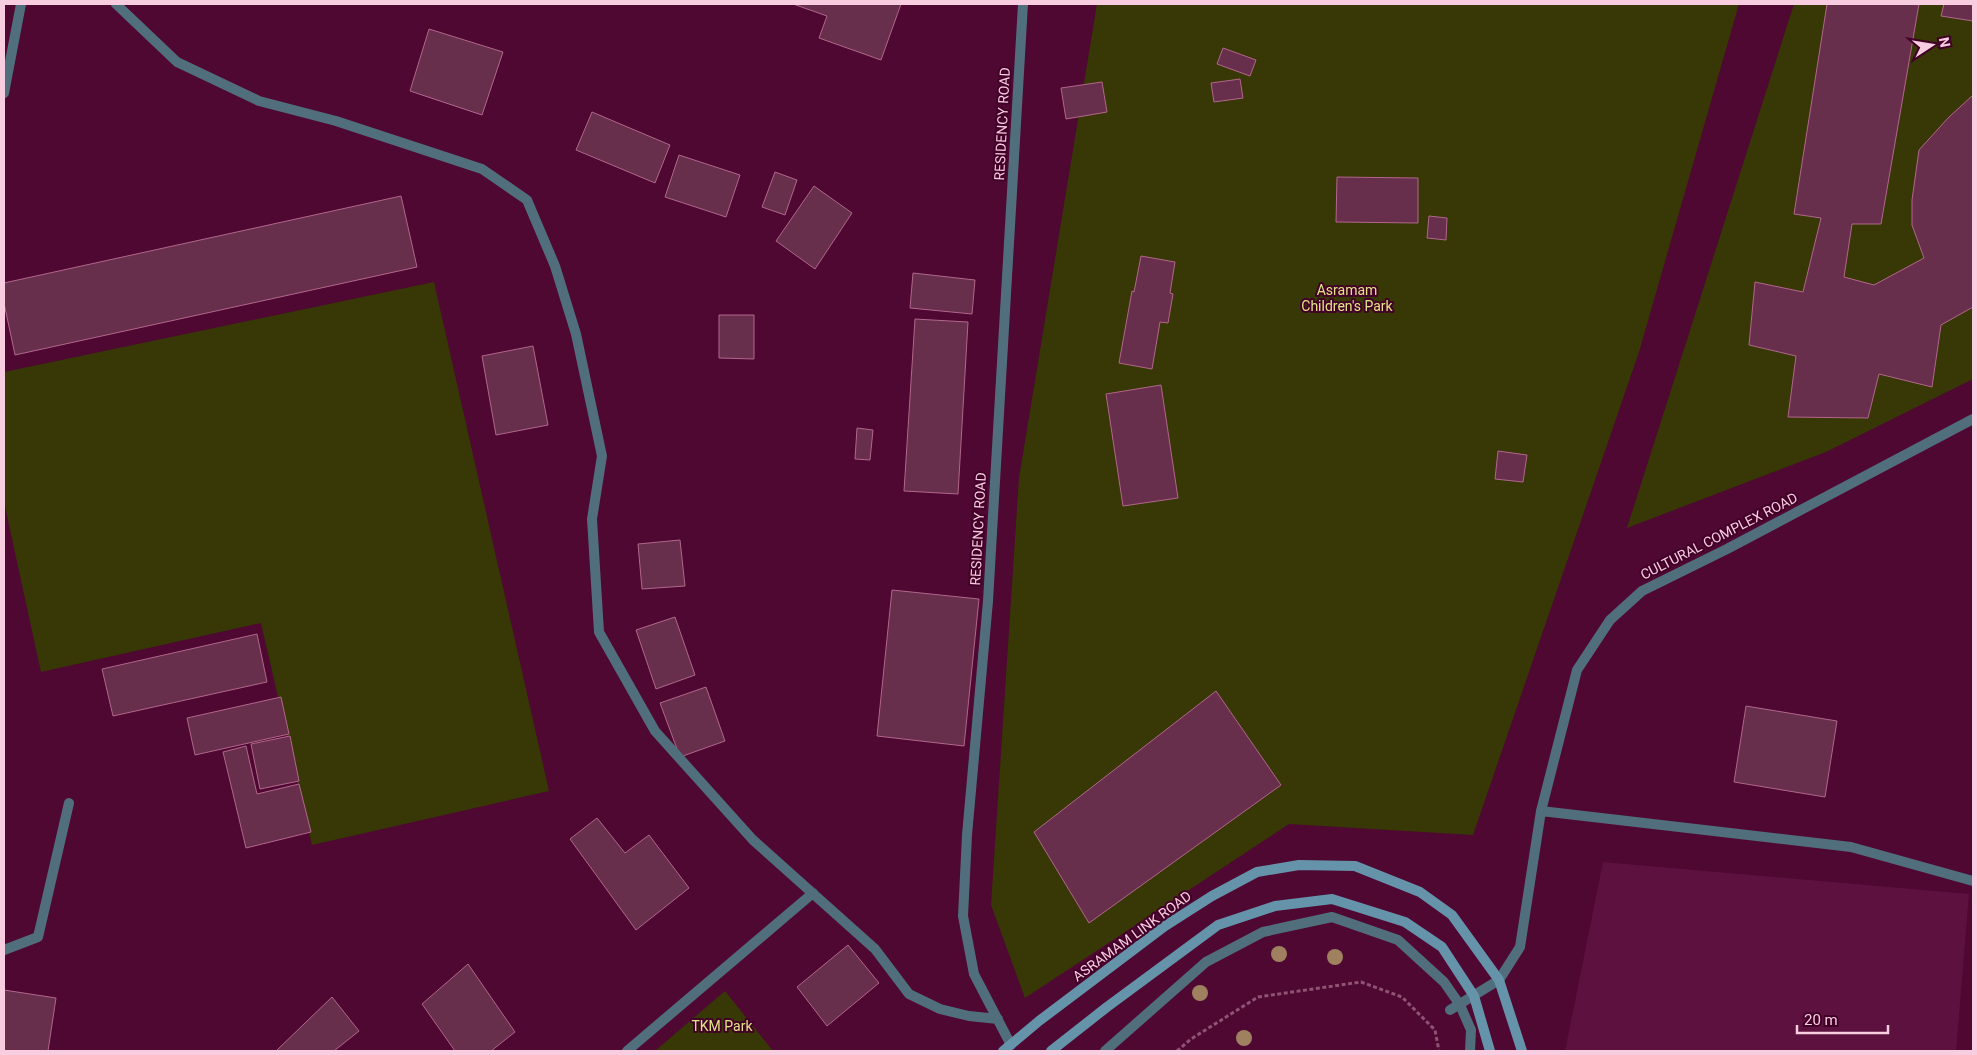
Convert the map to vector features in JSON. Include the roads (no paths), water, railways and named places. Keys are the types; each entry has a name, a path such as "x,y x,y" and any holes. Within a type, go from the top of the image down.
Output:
{"main road":[{"name":"ASRAMAM LINK ROAD","path":"1007,1048 1039,1021 1165,926 1212,896 1257,872 1299,865 1355,866 1420,892 1452,914 1499,980 1522,1051"},
{"path":"1056,1049 1218,924 1275,906 1332,899 1405,922 1442,947 1474,996 1490,1051"}],"street":[{"path":"4,94 21,4"},
{"path":"116,4 176,62 259,102 336,121 482,170 527,200 555,266 573,326 602,456 592,519 599,632 655,731 753,840 875,949 909,994 940,1009 969,1016 998,1019"},
{"name":"RESIDENCY ROAD","path":"1007,1048 998,1019 974,974 962,916 967,835 988,601 1022,4"},
{"name":"CULTURAL COMPLEX ROAD","path":"1499,980 1520,947 1541,811 1577,670 1610,620 1642,591 1727,549 1973,419"},
{"path":"4,950 38,937 69,803"},
{"path":"1541,811 1851,847 1973,881"},
{"path":"627,1051 813,893"},
{"path":"1105,1051 1206,962 1263,932 1332,917 1398,940 1444,982 1460,1005 1471,1030 1470,1051"},
{"path":"1450,1010 1499,980"}],"park label":[{"name":"Asramam Children's Park","path":"1347,298"},
{"name":"TKM Park","path":"722,1026"}]}
